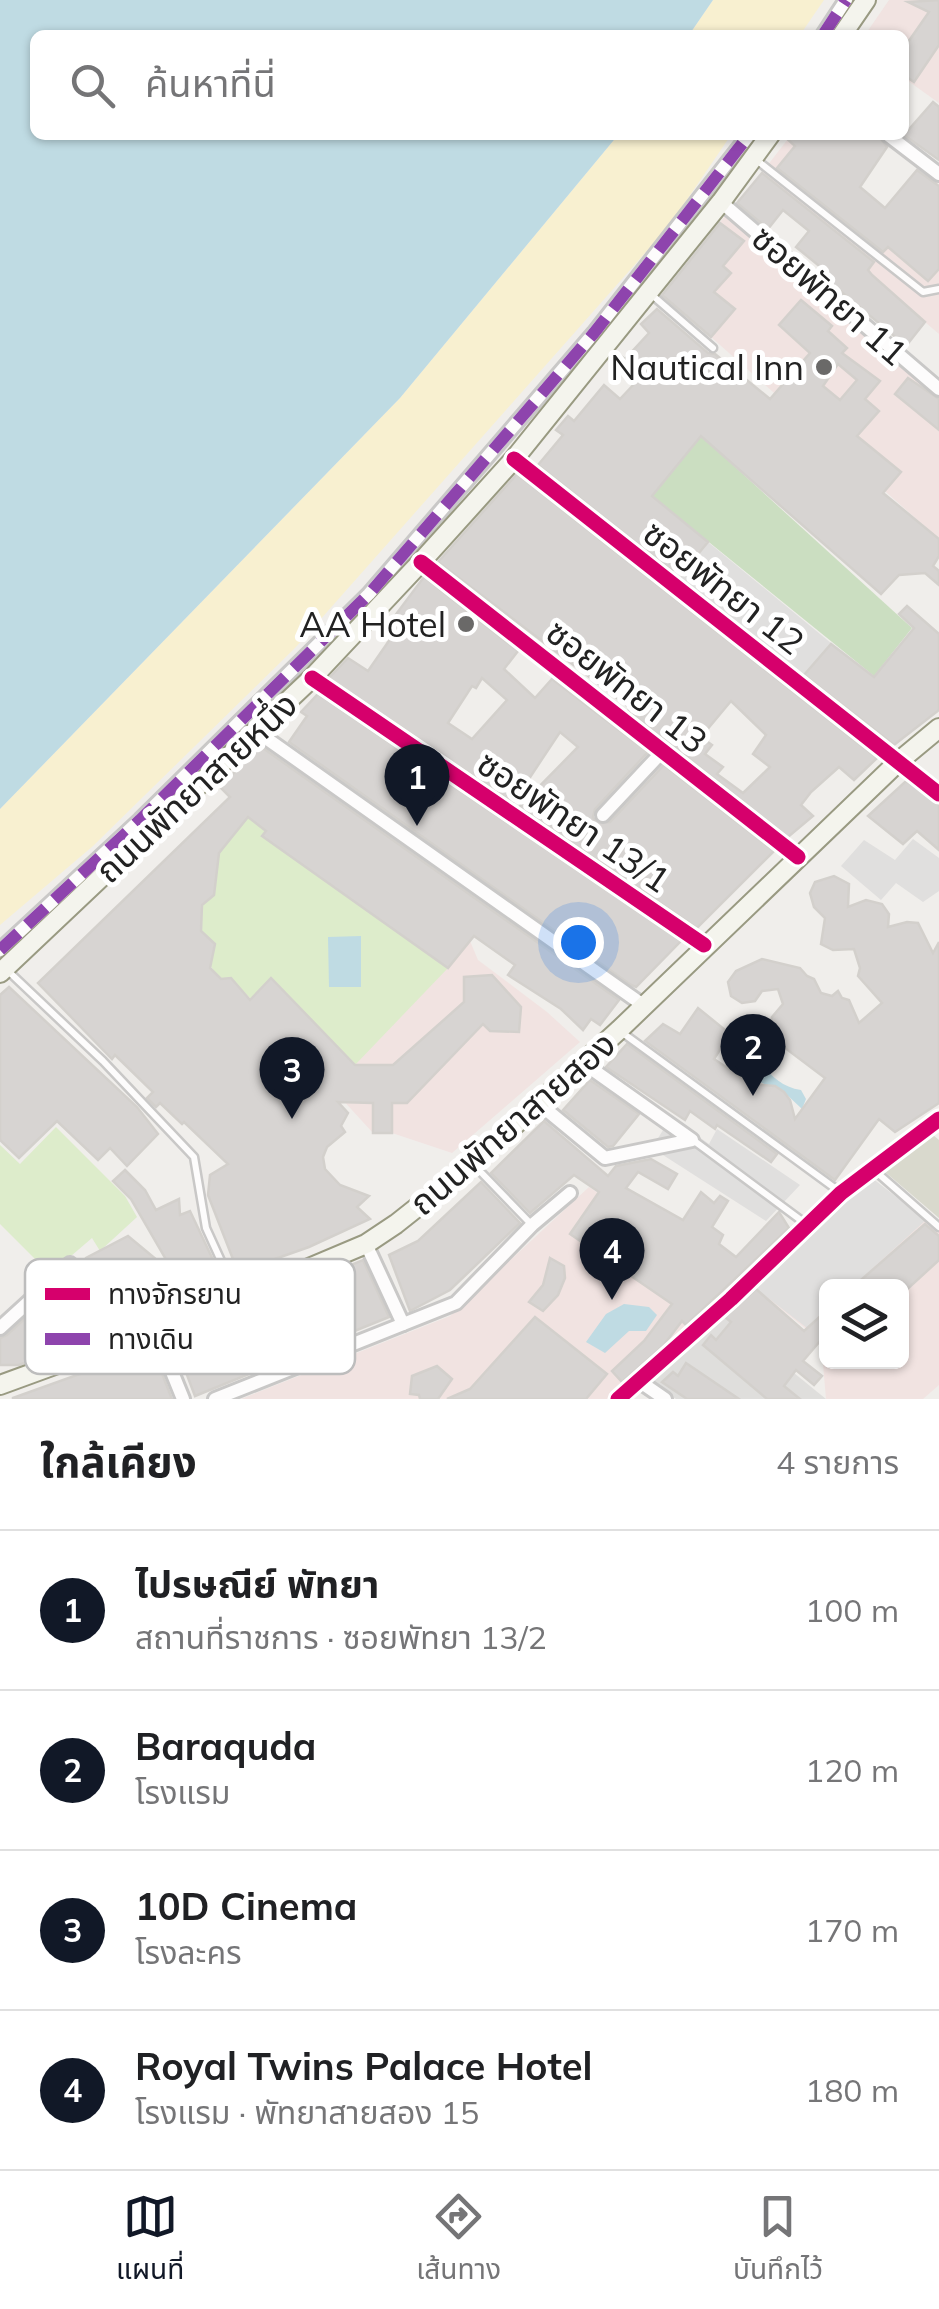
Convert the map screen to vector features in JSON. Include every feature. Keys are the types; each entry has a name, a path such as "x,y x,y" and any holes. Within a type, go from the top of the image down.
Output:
{"main road":[{"path":"845,30 866,0"},
{"name":"ถนนพัทยาสายหนึ่ง","path":"2,964 312,678 421,562 514,459 721,202 766,140"},
{"name":"ถนนพัทยาสายสอง","path":"330,1259 366,1244 473,1163 898,762 939,728"},
{"name":"ถนนพัทยาสายสอง","path":"1,1383 27,1374"}],"street":[{"path":"827,30 846,0"},
{"path":"2,964 140,820 369,594 594,333 745,140"},
{"path":"895,140 939,174"},
{"name":"ซอยพัทยา 11","path":"721,202 939,389"},
{"name":"ซอยพัทยา 12","path":"514,459 939,794"},
{"name":"ซอยพัทยา 13","path":"421,562 798,857"},
{"name":"ซอยพัทยา 13/1","path":"312,678 704,945"},
{"path":"256,731 644,1005"},
{"path":"602,815 662,752"},
{"path":"582,1062 692,1140"},
{"path":"537,1102 605,1158 692,1140"},
{"path":"618,1399 731,1299 840,1193 939,1119"},
{"path":"355,1343 456,1303 532,1225 570,1193"},
{"path":"366,1244 403,1324"},
{"path":"0,1328 25,1305"},
{"path":"173,1374 183,1399"},
{"path":"215,1399 278,1374"},
{"path":"639,1381 665,1399"}],"lane":[{"path":"753,157 923,292 939,288"},
{"path":"647,292 712,348"},
{"path":"2,964 194,1157 206,1228 220,1259"},
{"path":"618,1030 840,1193"},
{"path":"692,1140 806,1224"},
{"path":"473,1163 532,1225"},
{"path":"873,1169 939,1226"}],"shaded area":[{"path":"889,0 939,0 939,103 909,82 909,30 868,30"},
{"path":"787,140 804,140 939,252 939,334 757,179"},
{"name":"Nautical Inn","path":"729,212 939,397 939,539 711,337 734,309 714,292 730,273 723,266 743,241 720,222"},
{"path":"708,542 831,643 804,676 677,581"},
{"path":"248,817 266,831 470,941 478,960 580,1042 452,1153 392,1133 373,1133 231,978 221,979 202,905 214,895 219,853"},
{"path":"913,839 939,858 939,891 923,902 896,883 881,900 841,866 864,840 895,860"},
{"path":"671,1117 709,1144 717,1129 800,1185 766,1221 652,1148"},
{"path":"933,1135 939,1140 939,1218 884,1171"},
{"path":"872,1178 926,1220 861,1279 819,1279 819,1317 807,1328 754,1287 811,1229"},
{"path":"589,1187 732,1282 608,1399 241,1399 304,1374 355,1374 355,1354 450,1316"},
{"path":"926,1220 939,1232 939,1385 923,1399 826,1399 823,1369 909,1369 909,1279 819,1279 819,1339 754,1287 811,1229"},
{"path":"725,1317 826,1399 676,1399 651,1382"}],"green space":[{"path":"701,436 912,628 874,676 652,496"},
{"path":"248,817 266,831 263,835 448,968 355,1065 272,978 251,999 231,978 221,979 209,963 202,935 202,905 214,895 219,853"},
{"path":"56,1127 125,1196 137,1217 100,1251 92,1238 68,1259 35,1259 0,1224 0,1145 20,1164"}],"sand":[{"path":"713,0 824,0 803,30 692,30"},
{"path":"614,140 728,140 669,226 296,647 93,846 0,925 0,809 400,398"}],"water":[{"path":"0,0 713,0 692,30 30,30 30,140 614,140 400,398 0,809"},
{"path":"361,936 361,987 329,987 328,937"},
{"path":"736,1037 772,1076 801,1090 806,1099 802,1109 784,1092 755,1080 724,1054"},
{"path":"624,1304 649,1307 657,1315 646,1331 629,1331 605,1353 586,1342 606,1314"}],"building":[{"path":"939,0 939,45 914,82 909,78 909,41 929,12 908,2"},
{"path":"933,102 939,107 939,160 909,139 909,129"},
{"path":"788,140 882,140 887,147 860,187 885,208 917,170 939,186 939,269 928,281 888,247 883,252 777,168 795,146"},
{"path":"762,173 874,262 868,270 872,275 925,322 906,346 819,273 823,269 796,247 809,231 783,210 768,229 737,203"},
{"path":"720,223 744,241 723,266 731,273 714,292 735,309 711,337 662,295"},
{"path":"801,300 832,326 828,331 847,348 842,353 880,381 865,399 879,411 857,436 901,472 883,493 939,539 939,556 933,566 939,571 939,585 925,573 899,575 881,594 701,436 652,496 708,542 683,572 676,566 672,571 538,465 563,435 556,430 568,416 574,421 604,385 620,399 636,382 610,361 617,353 625,359 649,333 641,324 657,309 770,399 810,353 779,325","holes":["838,364 857,380 840,400 823,386"]},
{"path":"908,378 939,399 939,430 895,394"},
{"path":"517,474 877,758 854,780 839,767 801,805 813,816 788,837 628,711 630,708 438,562","holes":["731,701 766,735 753,754 770,767 743,793 717,774 723,767 705,754 712,745 701,737"]},
{"path":"424,577 518,651 504,669 535,698 552,679 648,752 595,809 593,817 597,823 610,822 664,765 774,851 697,928 519,807 578,747 560,732 513,803 329,678 348,658 368,671 393,635 385,629","holes":["482,678 507,700 472,739 448,723 472,686 476,688"]},
{"path":"907,606 939,634 939,710 894,745 804,675 831,644 874,677 914,628 899,614"},
{"path":"318,694 681,941 636,987 631,985 289,742 307,716 301,712"},
{"path":"260,746 619,1000 600,1025 591,1019 583,1030 561,1009 508,975 515,965 474,936 448,968 262,836 266,831 248,817 219,853 214,895 202,905 201,931 215,944 210,968 221,979 231,978 250,1000 271,978 355,1065 393,1065 464,1002 464,977 492,975 521,1007 519,1032 490,1031 483,1024 407,1103 392,1103 392,1133 373,1133 373,1103 338,1102 348,1113 341,1126 345,1132 327,1147 323,1157 325,1169 340,1185 369,1196 357,1207 370,1219 275,1259 233,1259 208,1195 210,1175 228,1164 160,1103 156,1107 147,1098 153,1092 115,1055 112,1059 38,983 230,797 220,787"},
{"path":"906,781 939,804 939,850 917,831 903,844 868,816"},
{"path":"834,876 849,884 848,907 866,900 882,904 889,914 888,927 918,923 933,953 939,942 939,1103 895,1132 879,1119 835,1180 645,1041 663,1024 680,1034 698,1008 730,1034 714,1059 751,1084 775,1086 784,1092 795,1119 825,1078 768,1035 772,1017 783,1004 778,989 762,991 755,1001 742,1003 731,996 728,982 736,971 762,959 800,968 814,979 821,993 832,996 838,991 849,1000 859,1023 882,1003 858,976 860,968 854,949 833,950 821,944 825,918 814,907 810,893 815,882"},
{"path":"9,987 137,1107 158,1134 127,1166 110,1148 98,1160 57,1121 19,1158 0,1140 0,995"},
{"path":"627,1044 777,1154 771,1162 690,1111 685,1120 606,1067"},
{"path":"590,1080 639,1114 613,1146 608,1147 563,1110"},
{"path":"544,1121 608,1176 616,1166 651,1159 677,1174 668,1189 638,1172 626,1188 683,1220 701,1192 714,1203 720,1196 728,1201 712,1227 723,1235 719,1244 736,1257 779,1212 789,1228 686,1325 682,1321 663,1346 622,1382 612,1371 644,1341 672,1304 570,1234 599,1192 574,1175 530,1213 491,1173"},
{"path":"125,1170 145,1190 156,1210 179,1199 180,1215 190,1211 213,1259 166,1259 131,1199 113,1181"},
{"path":"481,1182 520,1223 450,1290 410,1311 389,1255 418,1241"},
{"path":"925,1224 939,1236 939,1260 909,1288 909,1279 862,1279"},
{"path":"128,1236 156,1259 85,1259 86,1258"},
{"path":"550,1258 564,1266 565,1278 558,1295 543,1311 529,1302 543,1285"},
{"path":"363,1260 389,1317 355,1331 355,1263"},
{"path":"756,1289 804,1331 819,1317 819,1342 803,1361 822,1376 814,1385 796,1370 784,1386 800,1399 767,1399 703,1345 711,1335 716,1340 731,1322 725,1317"},
{"path":"535,1317 607,1374 586,1399 447,1399 470,1389"},
{"path":"25,1319 25,1363 0,1365 0,1338"},
{"path":"686,1363 739,1399 687,1399 662,1382 673,1372 678,1376"},
{"path":"437,1366 452,1379 438,1399 420,1399 419,1395 410,1394 412,1376"},
{"path":"80,1374 162,1374 172,1399 13,1399"},
{"path":"187,1374 249,1374 195,1396"}],"marked path":[{"path":"826,30 846,0"},
{"path":"0,950 140,820 369,594 594,333 745,140"}],"cycle path":[{"path":"514,459 939,794"},
{"path":"421,562 798,857"},
{"path":"312,678 704,945"},
{"path":"618,1399 731,1299 841,1193 939,1119"}],"place":[{"name":"Nautical Inn","path":"824,367"},
{"name":"AA Hotel","path":"466,624"},
{"name":"ไปรษณีย์ พัทยา","path":"417,826"},
{"name":"Baraquda","path":"753,1096"},
{"name":"10D Cinema","path":"292,1119"},
{"name":"Royal Twins Palace Hotel","path":"612,1300"}]}
